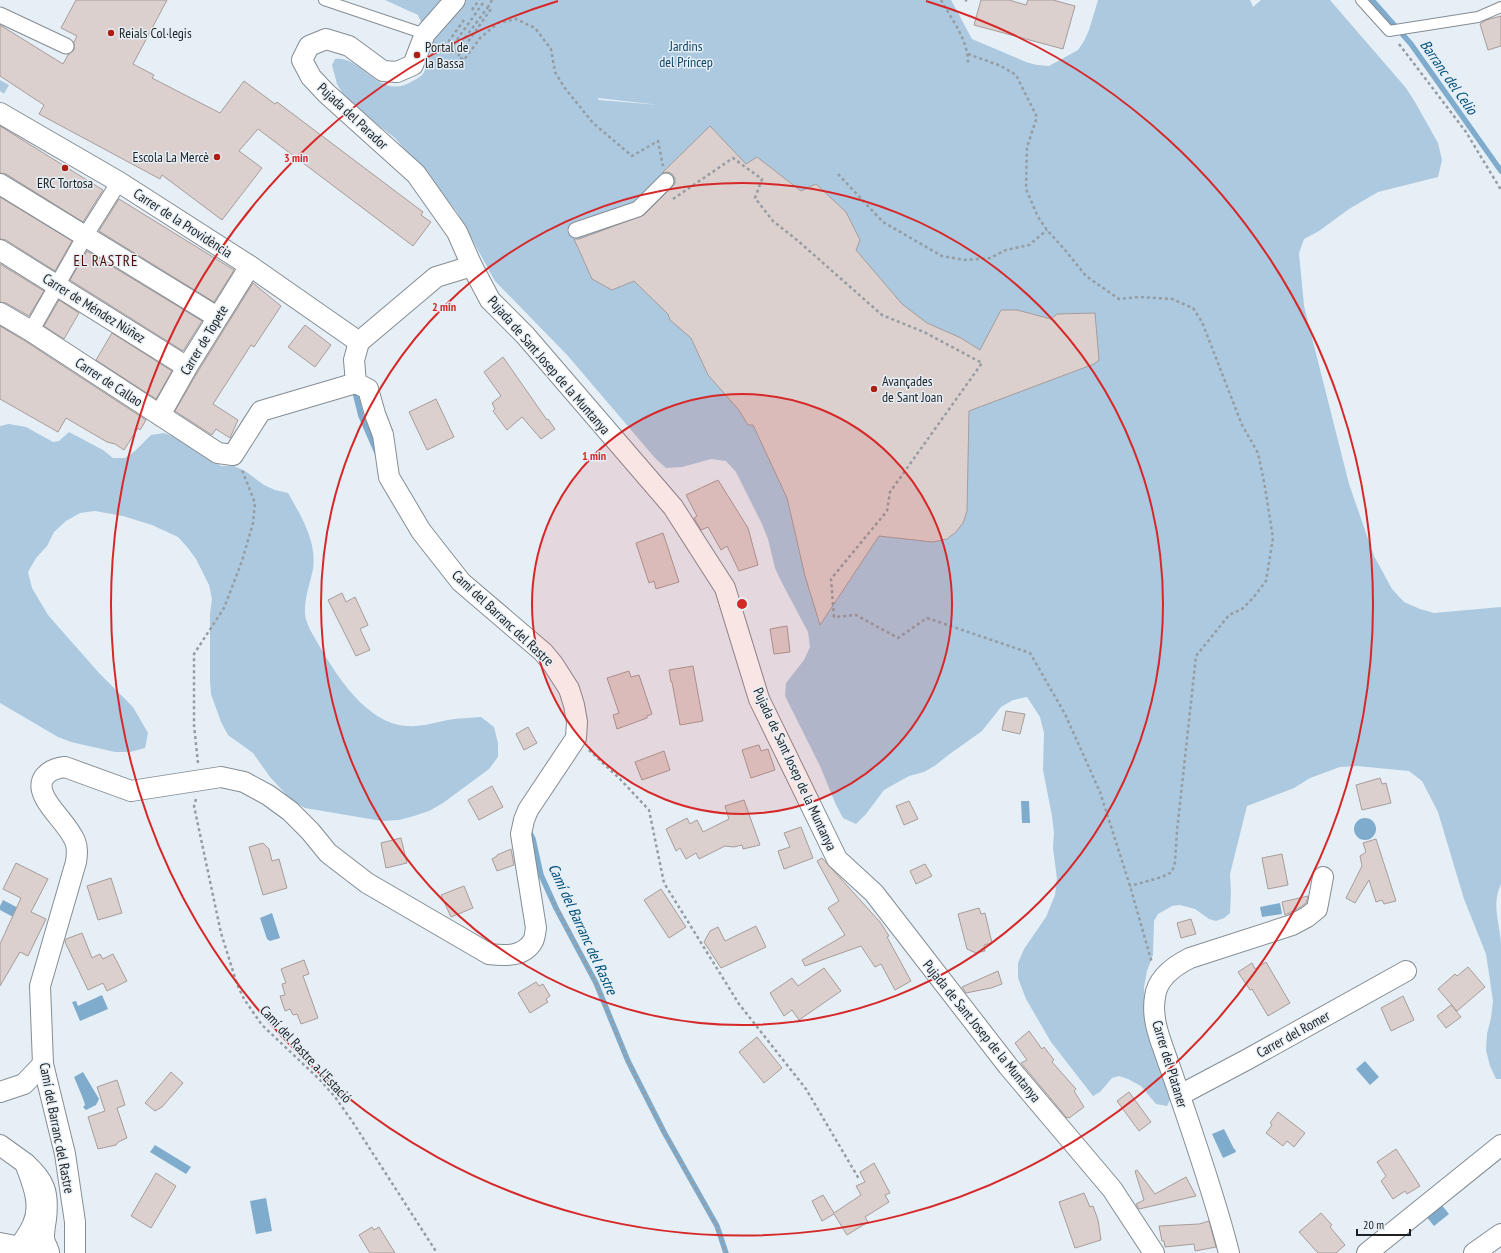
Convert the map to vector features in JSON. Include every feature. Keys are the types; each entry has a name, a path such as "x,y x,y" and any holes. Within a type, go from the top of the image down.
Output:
{"street":[{"path":"426,34 455,0"},
{"path":"0,15 66,46"},
{"name":"Pujada del Parador","path":"426,34 413,65 397,72 383,71 349,46 326,39 310,46 302,60 311,77 326,93 416,174 457,232 472,266"},
{"name":"Carrer de la Providència","path":"0,113 119,182 250,266 359,342"},
{"path":"576,230 638,209 666,181"},
{"path":"31,331 85,236 119,182"},
{"path":"0,184 217,317"},
{"name":"Carrer de Méndez Núñez","path":"0,250 187,367"},
{"name":"Carrer de Topete","path":"160,415 217,317 250,266"},
{"path":"225,454 261,411 356,383 354,360 359,342 436,277 472,266"},
{"name":"Pujada de Sant Josep de la Muntanya","path":"472,266 490,300 524,335 672,507 725,588 759,699 837,859 874,894 1008,1066 1112,1189 1154,1253"},
{"name":"Carrer de Callao","path":"0,313 31,331 160,415 225,454"},
{"name":"Camí del Barranc del Rastre","path":"76,1253 75,1222 65,1154 43,1064 40,986 78,851 75,841 66,826 45,797 42,784 45,775 55,768 66,767 131,791 200,779 221,777 244,782 268,795 290,811 310,831 328,853 368,883 489,954 502,956 514,955 525,950 533,941 536,928 521,834 528,810 576,738 577,722 574,705 569,690 553,664 543,652 461,582 421,531 389,477 383,435 368,389 356,383"},
{"name":"Carrer del Plataner","path":"1229,1253 1204,1164 1156,1028 1155,996 1159,985 1166,975 1178,964 1190,958 1292,926 1307,917 1317,909 1323,877"},
{"name":"Carrer del Romer","path":"1180,1095 1254,1056 1406,971"},
{"path":"0,1092 24,1084 43,1064"},
{"path":"0,1145 25,1163 43,1184 46,1194 44,1238 33,1251"},
{"path":"1367,1253 1501,1145"},
{"path":"25,1163 36,1194 37,1209 34,1223 33,1251"},
{"path":"33,1251 65,1244 75,1222"},
{"path":"1474,1253 1501,1234"}],"lane":[{"path":"324,0 426,34"},
{"path":"1361,0 1389,31 1478,17 1501,7"}],"path":[{"path":"479,0 483,3"},
{"path":"485,0 449,51 452,54 492,0"},
{"path":"941,0 960,33 968,54 968,65"},
{"path":"488,7 491,9 458,56 464,60 480,38 498,23 516,19 535,28 551,49 555,72 564,87 592,123 632,156 658,140 670,201 733,158 762,178 755,198 773,220 882,315 924,332 982,363 890,492 887,511 831,578 834,617 856,615 898,638 928,618 1030,652 1065,714 1100,792 1130,886 1159,985"},
{"path":"1389,31 1466,132 1501,190"},
{"path":"968,54 1001,66 1016,75 1036,117 1027,147 1026,189 1038,217 1047,230 1086,276 1119,299 1172,299 1193,308 1202,322 1242,425 1258,453 1265,487 1273,538 1266,581 1242,609 1229,615 1196,656 1175,862 1172,872 1162,877 1130,886"},
{"path":"838,174 882,222 942,256 965,260 990,258 1006,250 1029,245 1047,230"},
{"name":"Camí del Rastre a l'Estació","path":"225,454 238,460 255,503 253,523 242,561 224,608 194,654 194,725 200,779 194,806 221,933 237,984 252,1012 262,1025 320,1080 335,1097 357,1127 437,1253"},
{"path":"576,738 619,778 648,810 664,883 739,1004 806,1089 859,1179"},
{"path":"550,895 596,983 628,1061 664,1132 716,1226 726,1253"}],"green space":[{"name":"Jardins del Príncep","path":"385,0 951,0 972,39 1026,62 1049,66 1078,50 1089,30 1098,0 1250,0 1253,7 1261,0 1330,0 1406,88 1438,143 1442,160 1438,177 1378,192 1349,209 1319,231 1304,239 1299,253 1304,306 1349,484 1374,556 1392,589 1404,602 1434,613 1501,607 1501,884 1498,892 1496,907 1501,944 1501,1079 1496,1079 1490,1066 1486,1050 1487,1034 1493,1001 1486,954 1464,899 1438,812 1422,781 1409,771 1357,766 1340,767 1310,778 1294,788 1247,806 1230,874 1230,913 1224,918 1216,921 1209,919 1195,909 1180,905 1172,906 1158,914 1154,921 1153,955 1147,971 1144,987 1145,1004 1171,1098 1167,1106 1156,1104 1141,1086 1119,1076 1112,1078 1100,1092 1093,1096 1051,1042 1026,999 1018,978 1018,963 1024,949 1046,917 1055,895 1057,879 1053,848 1054,833 1052,816 1043,770 1044,733 1040,717 1027,697 1013,700 1001,707 982,731 936,765 924,772 909,776 884,790 866,814 856,824 843,818 820,766 785,696 786,683 804,660 810,647 808,632 775,568 768,539 762,524 736,472 726,461 711,459 682,467 666,468 655,458 568,356 495,281 457,212 395,138 356,108 343,94 337,84 332,65 335,59 345,60 354,64 380,82 389,86 400,86 421,76 425,70 432,49 418,15","holes":["598,98 660,105 599,100"]},
{"path":"0,80 9,85 4,94 0,91"},
{"path":"9,424 26,427 53,442 59,441 69,432 103,450 113,458 125,458 135,451 151,435 164,433 175,437 221,466 234,466 245,471 264,485 275,490 288,493 307,529 313,549 313,569 305,603 307,623 320,647 345,685 366,708 379,717 392,723 406,726 417,726 452,719 481,717 494,727 498,743 498,757 489,769 443,803 429,811 399,820 382,821 305,808 292,801 270,777 253,753 228,735 221,722 211,694 210,681 210,614 212,599 209,585 196,559 178,537 152,525 123,516 95,511 80,513 66,521 54,532 47,546 36,558 28,572 32,588 48,615 99,673 133,707 148,733 145,748 130,752 115,752 71,742 58,737 0,703 0,426"}],"shaded area":[{"path":"1021,801 1029,801 1030,823 1022,823"},
{"path":"1365,818 1373,821 1376,829 1373,837 1365,840 1357,837 1354,829 1357,821"},
{"path":"3,900 22,910 17,919 0,910"},
{"path":"1280,903 1282,914 1262,917 1260,907"},
{"path":"272,913 280,938 270,941 267,939 260,918"},
{"path":"102,995 108,1009 80,1021 72,1002 76,1001 78,1006"},
{"path":"1365,1061 1379,1077 1370,1085 1356,1069"},
{"path":"83,1072 99,1099 96,1105 86,1110 83,1107 85,1103 74,1077"},
{"path":"1224,1129 1236,1152 1223,1158 1212,1134"},
{"path":"155,1145 191,1167 186,1174 150,1152"},
{"path":"266,1198 272,1231 256,1234 250,1201"},
{"path":"1440,1203 1449,1214 1434,1226 1425,1215"}],"building":[{"path":"76,0 167,0 133,64 154,75 152,78 220,113 244,81 275,104 277,102 423,212 421,215 431,222 413,246 258,129 239,151 262,168 222,220 162,175 160,179 39,114 44,105 0,76 0,25 63,64 68,55 74,50 74,42 77,36 61,28"},
{"path":"981,0 1009,0 1026,5 1028,0 1053,0 1075,6 1063,49 974,25"},
{"path":"1501,16 1501,46 1488,50 1480,24 1486,20"},
{"path":"0,126 103,190 83,222 6,174 0,173"},
{"name":"Avançades de Sant Joan","path":"710,126 746,164 757,157 801,191 816,184 846,212 860,240 856,250 902,304 927,323 961,338 980,350 1001,310 1017,310 1051,319 1057,314 1095,313 1099,360 1094,364 969,411 967,511 963,523 956,532 947,539 933,542 879,536 820,625 805,576 787,498 753,425 748,425 738,409 708,375 691,338 670,320 668,314 634,281 612,290 592,279 574,239 579,239 644,215 675,184 675,178 672,174 668,172 662,173"},
{"path":"0,197 72,241 55,271 6,240 0,239"},
{"path":"119,199 234,270 214,302 99,231"},
{"path":"87,251 202,321 183,351 70,280"},
{"path":"0,264 44,291 29,316 6,303 0,302"},
{"path":"253,283 281,306 254,347 251,345 213,404 238,420 230,438 216,429 212,435 175,411"},
{"path":"59,300 79,313 64,339 44,326"},
{"path":"305,325 331,345 315,367 288,347"},
{"path":"0,326 146,420 140,430 138,428 124,450 115,444 107,442 66,418 58,432 0,399"},
{"path":"112,333 172,371 156,399 96,360"},
{"path":"503,357 547,420 548,419 555,429 541,439 522,417 507,430 493,411 495,409 492,403 501,396 484,372"},
{"path":"436,399 454,437 427,450 409,412"},
{"path":"718,480 748,528 758,565 739,571 727,546 721,550 708,527 701,530 694,518 697,516 686,495"},
{"path":"663,533 679,582 656,589 654,581 649,583 636,543"},
{"path":"342,593 346,602 355,597 368,625 360,629 370,650 356,656 328,600"},
{"path":"787,626 790,652 774,654 770,629"},
{"path":"693,666 703,721 680,725 669,670"},
{"path":"629,671 631,677 639,675 652,714 647,716 647,718 617,729 613,715 619,713 607,678"},
{"path":"1006,711 1025,714 1020,734 1002,730"},
{"path":"528,727 537,743 524,750 516,734"},
{"path":"759,745 761,751 768,749 775,770 751,778 742,750"},
{"path":"664,751 670,770 642,780 635,762"},
{"path":"1380,778 1382,784 1386,783 1391,803 1362,810 1356,785"},
{"path":"492,786 503,807 479,820 468,800"},
{"path":"744,800 760,845 743,849 742,845 734,847 725,846 699,859 696,853 686,859 680,848 676,851 666,829 687,818 690,824 697,820 703,832 729,819 725,806"},
{"path":"909,801 918,819 904,825 896,806"},
{"path":"801,827 813,858 784,869 778,851 790,847 784,833"},
{"path":"401,838 407,863 386,868 381,843"},
{"path":"1376,839 1396,901 1384,904 1382,900 1376,902 1369,880 1355,903 1346,898 1362,866 1360,856 1366,852 1363,843"},
{"path":"263,843 269,849 272,861 279,859 287,888 263,895 249,847"},
{"path":"511,849 514,865 497,871 492,859 497,855"},
{"path":"1282,854 1288,885 1268,889 1262,858"},
{"path":"822,858 880,922 889,936 887,937 911,981 895,990 881,964 875,967 861,946 805,966 802,960 845,935 828,908 839,901 817,861"},
{"path":"16,863 48,879 31,912 46,919 28,956 20,952 0,986 0,944 21,898 3,889"},
{"path":"925,864 932,876 916,884 910,871"},
{"path":"111,878 122,913 98,920 87,886"},
{"path":"464,886 473,908 451,917 441,895"},
{"path":"661,889 686,927 669,938 644,900"},
{"path":"1308,896 1306,903 1285,915 1282,902"},
{"path":"979,908 981,914 985,913 992,943 984,945 985,951 976,953 967,949 958,914"},
{"path":"1191,919 1196,934 1181,938 1177,923"},
{"path":"756,926 766,947 721,968 704,942 710,931 718,927 725,941"},
{"path":"82,933 92,958 100,954 103,959 113,954 127,981 107,991 103,983 88,990 65,942 66,939"},
{"path":"304,960 309,974 303,976 318,1018 301,1024 297,1014 293,1015 290,1009 285,1011 280,996 285,995 282,984 286,983 281,969"},
{"path":"1266,962 1290,1003 1268,1016 1252,989 1250,990 1238,972 1252,963 1255,969"},
{"path":"1468,967 1485,987 1457,1011 1438,989 1455,974 1457,976"},
{"path":"824,968 841,991 799,1020 792,1010 784,1016 770,993 792,978 798,986"},
{"path":"998,971 1002,984 991,988 966,993 962,987"},
{"path":"536,982 539,986 543,984 550,996 546,999 548,1002 530,1013 518,993"},
{"path":"1403,996 1414,1020 1391,1031 1381,1008"},
{"path":"1451,1005 1461,1017 1446,1028 1437,1016"},
{"path":"1029,1031 1042,1049 1044,1047 1054,1060 1052,1062 1076,1089 1074,1091 1084,1107 1069,1118 1067,1118 1021,1063 1027,1060 1015,1043"},
{"path":"757,1037 782,1068 764,1083 739,1052"},
{"path":"171,1072 183,1083 162,1107 155,1111 145,1103"},
{"path":"117,1080 125,1105 117,1108 127,1138 118,1142 116,1145 98,1149 88,1117 105,1111 97,1087"},
{"path":"1129,1092 1151,1122 1139,1131 1117,1101"},
{"path":"1278,1112 1305,1133 1294,1147 1287,1141 1283,1146 1266,1133 1272,1125 1270,1123"},
{"path":"1396,1149 1420,1186 1407,1194 1405,1191 1393,1199 1381,1181 1386,1176 1377,1162"},
{"path":"874,1163 890,1193 885,1195 889,1202 865,1217 868,1222 847,1235 834,1214 822,1221 812,1201 823,1195 834,1213 861,1195 856,1186 865,1182 860,1172"},
{"path":"1137,1170 1155,1194 1186,1177 1196,1196 1139,1209 1136,1204 1144,1200 1135,1171"},
{"path":"156,1173 176,1186 151,1228 131,1216"},
{"path":"1084,1193 1090,1207 1093,1206 1098,1220 1101,1240 1075,1248 1059,1202"},
{"path":"1321,1213 1332,1225 1330,1227 1345,1245 1336,1253 1318,1253 1299,1232"},
{"path":"1209,1221 1216,1247 1195,1251 1194,1244 1165,1247 1164,1241 1162,1241 1159,1226 1199,1224"},
{"path":"372,1227 374,1230 379,1227 395,1253 370,1253 359,1235"}],"waterway":[{"name":"Barranc del Celio","path":"1372,0 1411,44 1501,171"},
{"name":"Camí del Barranc del Rastre","path":"355,392 361,416 378,455"},
{"name":"Camí del Barranc del Rastre","path":"529,831 533,839 541,875 556,908 596,983 628,1061 664,1132 717,1226 726,1253"}],"place":[{"name":"Reials Col·legis","path":"111,33"},
{"name":"Portal de la Bassa","path":"417,55"},
{"name":"Escola La Mercè","path":"217,157"},
{"name":"ERC Tortosa","path":"65,168"},
{"name":"Avançades de Sant Joan","path":"874,389"}],"district":[{"name":"EL RASTRE","path":"106,260"}]}
